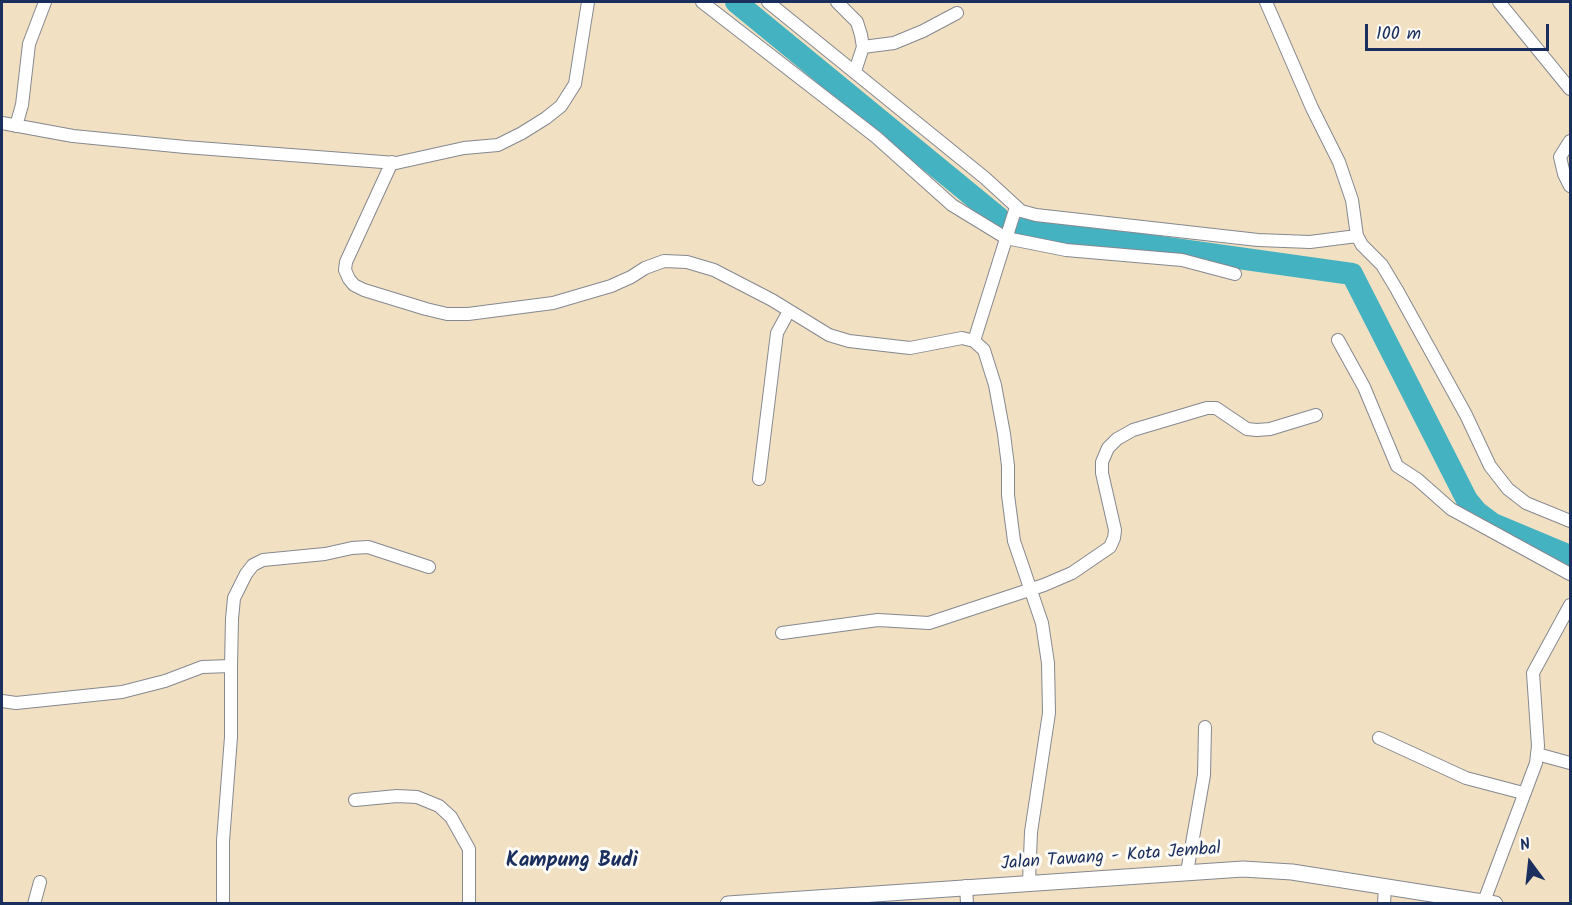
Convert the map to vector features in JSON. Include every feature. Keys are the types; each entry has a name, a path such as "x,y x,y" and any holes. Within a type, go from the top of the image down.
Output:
{"main road":[{"name":"Jalan Tawang - Kota Jembal","path":"728,903 1187,872 1265,870 1292,872 1487,903"}],"street":[{"path":"16,126 22,105 29,44 45,2"},
{"path":"2,123 73,136 185,147 392,162 407,162 464,148 498,145 522,133 561,106 575,84 588,2"},
{"path":"702,2 876,137 952,205 1006,238 1066,250 1182,260 1235,274"},
{"path":"768,2 985,178 1021,211 1258,240 1310,242 1357,236"},
{"path":"837,2 857,22 863,47 855,71"},
{"path":"1266,2 1312,108 1339,162 1352,200 1357,236 1362,245 1382,265 1397,290 1491,466 1508,489 1527,502 1570,521"},
{"path":"1499,2 1570,89"},
{"path":"863,47 894,43 957,13"},
{"path":"1570,141 1560,157 1570,186"},
{"path":"392,162 346,262 345,270 349,279 354,285 364,290 447,314 468,314 553,303 579,297 631,278 645,268 664,261 687,262 714,270 789,310 829,335 910,348 962,338 974,341 984,350 995,385 1008,466 1010,519 1014,541 1042,623 1050,684 1046,738 1030,832 1029,882"},
{"path":"974,341 1016,207"},
{"path":"759,479 777,333 789,310"},
{"path":"1338,340 1364,387 1396,466 1417,479 1451,509 1570,574"},
{"path":"782,633 879,620 929,623 1072,573 1110,547 1114,538 1115,530 1102,473 1102,462 1108,448 1117,439 1133,430 1207,408 1216,408 1247,429 1257,430 1270,429 1316,415"},
{"path":"223,903 223,841 231,737 232,618 234,598 246,574 253,565 263,560 368,547 429,567"},
{"path":"1487,903 1537,754 1533,673 1570,605"},
{"path":"2,701 16,703 122,692 154,684 202,667 231,666"},
{"path":"1187,872 1204,775 1205,727"},
{"path":"1379,738 1466,778 1523,794"},
{"path":"1537,754 1570,763"},
{"path":"355,800 397,796 417,797 439,806 451,817 469,849 469,903"},
{"path":"34,903 40,882"},
{"path":"966,886 967,903"},
{"path":"1384,903 1385,886"}],"waterway":[{"path":"736,2 998,217"},
{"path":"1025,228 1352,274 1467,500 1477,512 1493,524 1570,556"}],"district":[{"name":"Kampung Budi","path":"572,862"}]}
